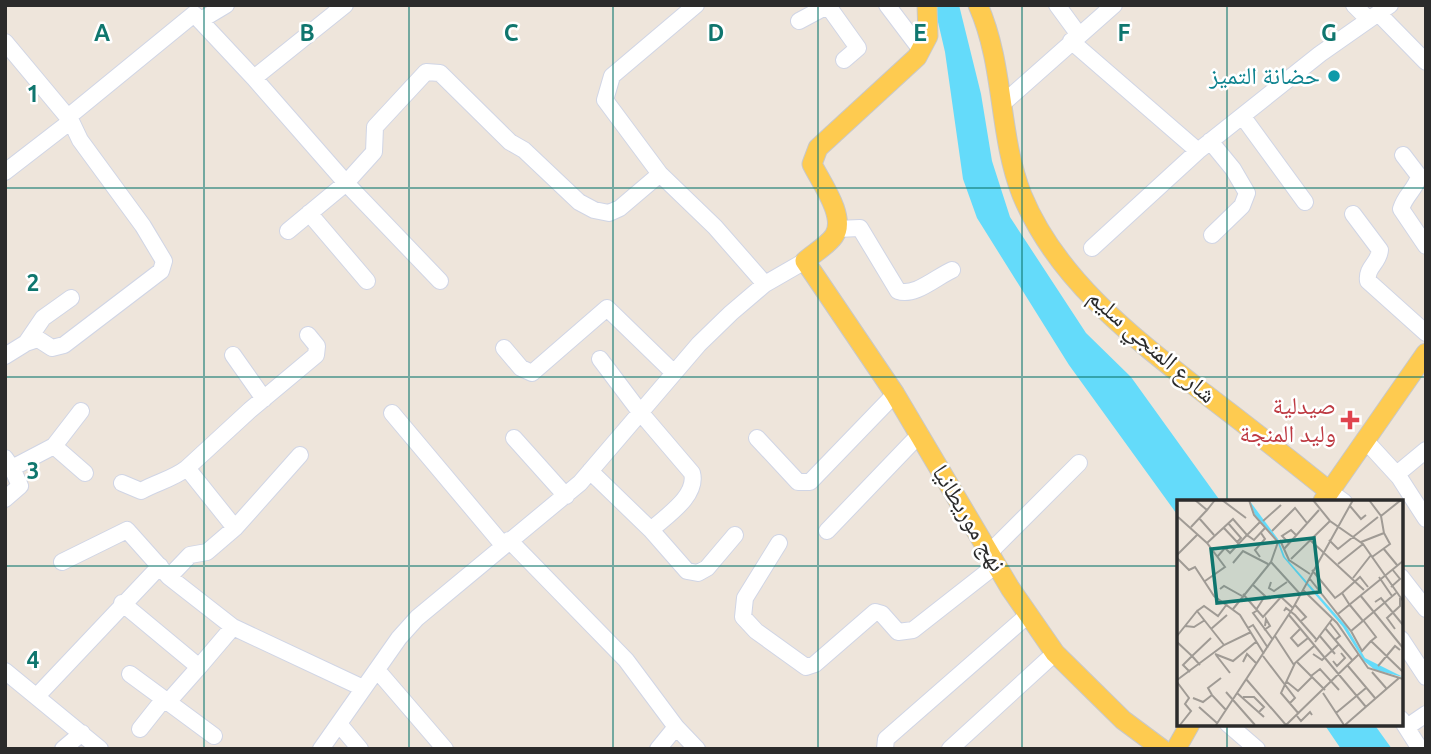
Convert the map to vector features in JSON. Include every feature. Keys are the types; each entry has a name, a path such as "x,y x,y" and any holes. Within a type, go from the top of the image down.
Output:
{"main road":[{"path":"805,261 834,236 837,229 834,208 812,164 813,157 818,149 909,68 921,50 929,28 927,5"},
{"name":"شارع المنجي سليم","path":"978,5 987,26 1008,157 1035,223 1060,261 1135,338 1332,498"},
{"name":"نهج موريطانيا","path":"805,261 895,394 1027,615 1055,653 1123,720 1162,749"},
{"path":"1332,498 1365,440 1426,353"},
{"path":"1176,749 1189,726"}],"street":[{"path":"5,172 194,13 226,5"},
{"path":"254,78 345,5"},
{"path":"696,5 617,71 606,90 605,100 660,174 715,227 765,284"},
{"path":"887,5 921,50"},
{"path":"1058,5 1075,38 1240,178 1247,193 1242,206 1212,235"},
{"path":"1001,104 1114,5"},
{"path":"1354,5 1379,13 1423,54"},
{"path":"799,21 828,6 858,48 844,60"},
{"path":"194,13 346,183 440,281"},
{"path":"1092,248 1204,146 1379,13"},
{"path":"5,42 69,119 80,140 144,226 164,261 161,271 64,345 52,348 38,340 26,342"},
{"path":"288,231 346,183 373,152 375,127 385,112 426,72 440,74 510,142 524,150 579,202 594,210 609,213 620,208 660,174"},
{"path":"1243,117 1305,202"},
{"path":"1403,155 1419,176 1417,184 1404,196 1401,209 1426,246"},
{"path":"309,213 367,281"},
{"path":"1353,214 1380,250 1380,256 1368,271 1368,281 1426,333"},
{"path":"837,229 860,228 898,291 913,292 951,270"},
{"path":"321,749 363,688 417,618 506,542 566,496 707,337 765,284 805,261"},
{"path":"5,356 26,342 43,317 71,298"},
{"path":"504,348 521,368 532,373 607,308 674,373"},
{"path":"122,483 141,491 174,478 187,468 316,355 317,346 308,335"},
{"path":"233,355 264,399"},
{"path":"600,359 640,412 688,467 693,479 687,496 651,530"},
{"path":"757,438 798,482 810,482 895,394"},
{"path":"5,499 20,486 9,463 54,446 82,411"},
{"path":"392,413 506,542 626,660 676,727 697,749"},
{"path":"827,531 920,434"},
{"path":"514,438 566,496"},
{"path":"1365,440 1397,474 1426,519"},
{"path":"54,446 85,473"},
{"path":"1397,474 1426,450"},
{"path":"37,696 122,603 190,555 207,552 235,528 300,455"},
{"path":"779,543 745,598 743,617 756,631 806,667 815,664 875,612 883,614 898,632 914,629 993,559 1079,463"},
{"path":"187,468 235,528"},
{"path":"590,471 651,530 687,571 698,573 707,568 736,535"},
{"path":"62,562 127,530 164,571 233,627 363,688"},
{"path":"1404,587 1426,609"},
{"path":"122,603 199,667"},
{"path":"886,749 886,739 907,719 1027,615"},
{"path":"140,729 233,627"},
{"path":"1403,642 1426,677"},
{"path":"950,749 1055,653"},
{"path":"377,670 445,749"},
{"path":"5,671 100,749"},
{"path":"130,674 214,736"},
{"path":"1420,749 1404,723 1426,715"},
{"path":"339,724 360,749"},
{"path":"1230,726 1258,749"},
{"path":"658,749 676,727"},
{"path":"63,749 82,733"}],"water":[{"path":"934,5 959,5 981,94 992,161 1010,217 1086,333 1131,377 1220,500 1177,500 1177,514 1069,365 977,218 963,179 945,52"},
{"path":"1325,726 1375,726 1392,749 1341,749"}],"place":[{"name":"حضانة التميز","path":"1334,76"},
{"name":"صيدلية وليد المنجة","path":"1350,420"}]}
